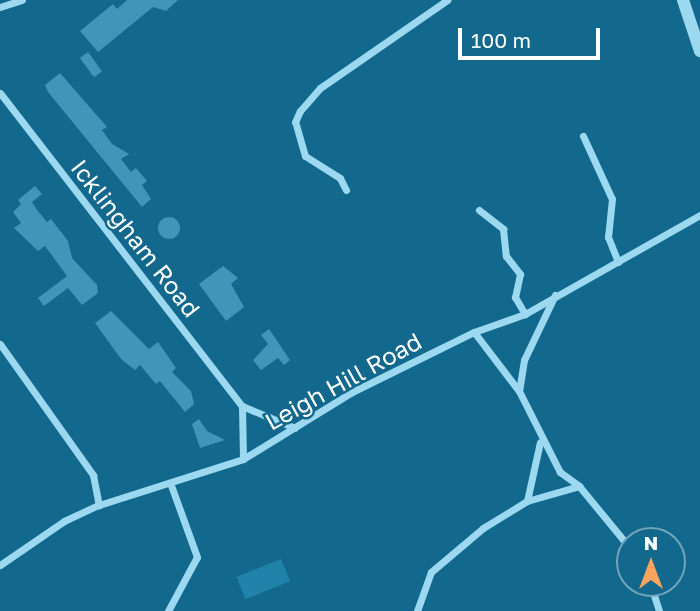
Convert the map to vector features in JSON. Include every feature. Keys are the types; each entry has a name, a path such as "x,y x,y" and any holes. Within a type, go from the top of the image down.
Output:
{"street":[{"path":"0,7 22,0"},
{"path":"346,190 340,178 305,156 295,122 300,111 320,88 447,0"},
{"path":"683,0 700,51"},
{"name":"Icklingham Road","path":"0,93 242,406 295,428"},
{"path":"583,136 612,199 608,237 618,262"},
{"path":"479,210 503,229 506,256 520,274 515,297 525,314"},
{"name":"Leigh Hill Road","path":"0,565 64,521 99,505 171,485 243,459 352,393 474,332 525,314 700,215"},
{"path":"519,391 524,360 556,295"},
{"path":"474,332 519,391 540,442 560,472 579,486 616,531"},
{"path":"0,344 93,475 99,505"},
{"path":"242,406 243,459"},
{"path":"527,501 540,442"},
{"path":"168,611 197,558 171,485"},
{"path":"417,611 431,572 483,528 527,501 579,486"}],"shaded area":[{"path":"281,559 290,581 245,599 236,577"}],"building":[{"path":"127,0 178,0 166,11 153,7 98,52 80,31 113,4 117,9"},
{"path":"88,52 102,71 94,77 80,58"},
{"path":"60,73 107,127 102,130 112,144 129,154 121,159 131,172 136,168 147,181 142,185 151,199 142,207 48,92 45,85"},
{"path":"35,186 42,194 32,202 37,210 47,222 51,219 68,241 72,258 97,285 98,293 82,305 68,288 44,306 38,298 67,276 45,246 38,251 14,228 21,223 13,212 21,204 18,200"},
{"path":"169,217 177,220 180,228 177,236 169,239 161,236 158,228 161,220"},
{"path":"223,266 238,278 231,284 244,307 226,321 199,284"},
{"path":"111,311 149,349 158,342 176,368 172,372 191,391 194,404 185,412 160,381 156,384 140,365 135,370 121,359 95,323"},
{"path":"269,329 290,360 284,365 278,358 261,370 253,360 268,344 261,335"},
{"path":"199,419 207,431 225,440 200,448 192,424"}]}
